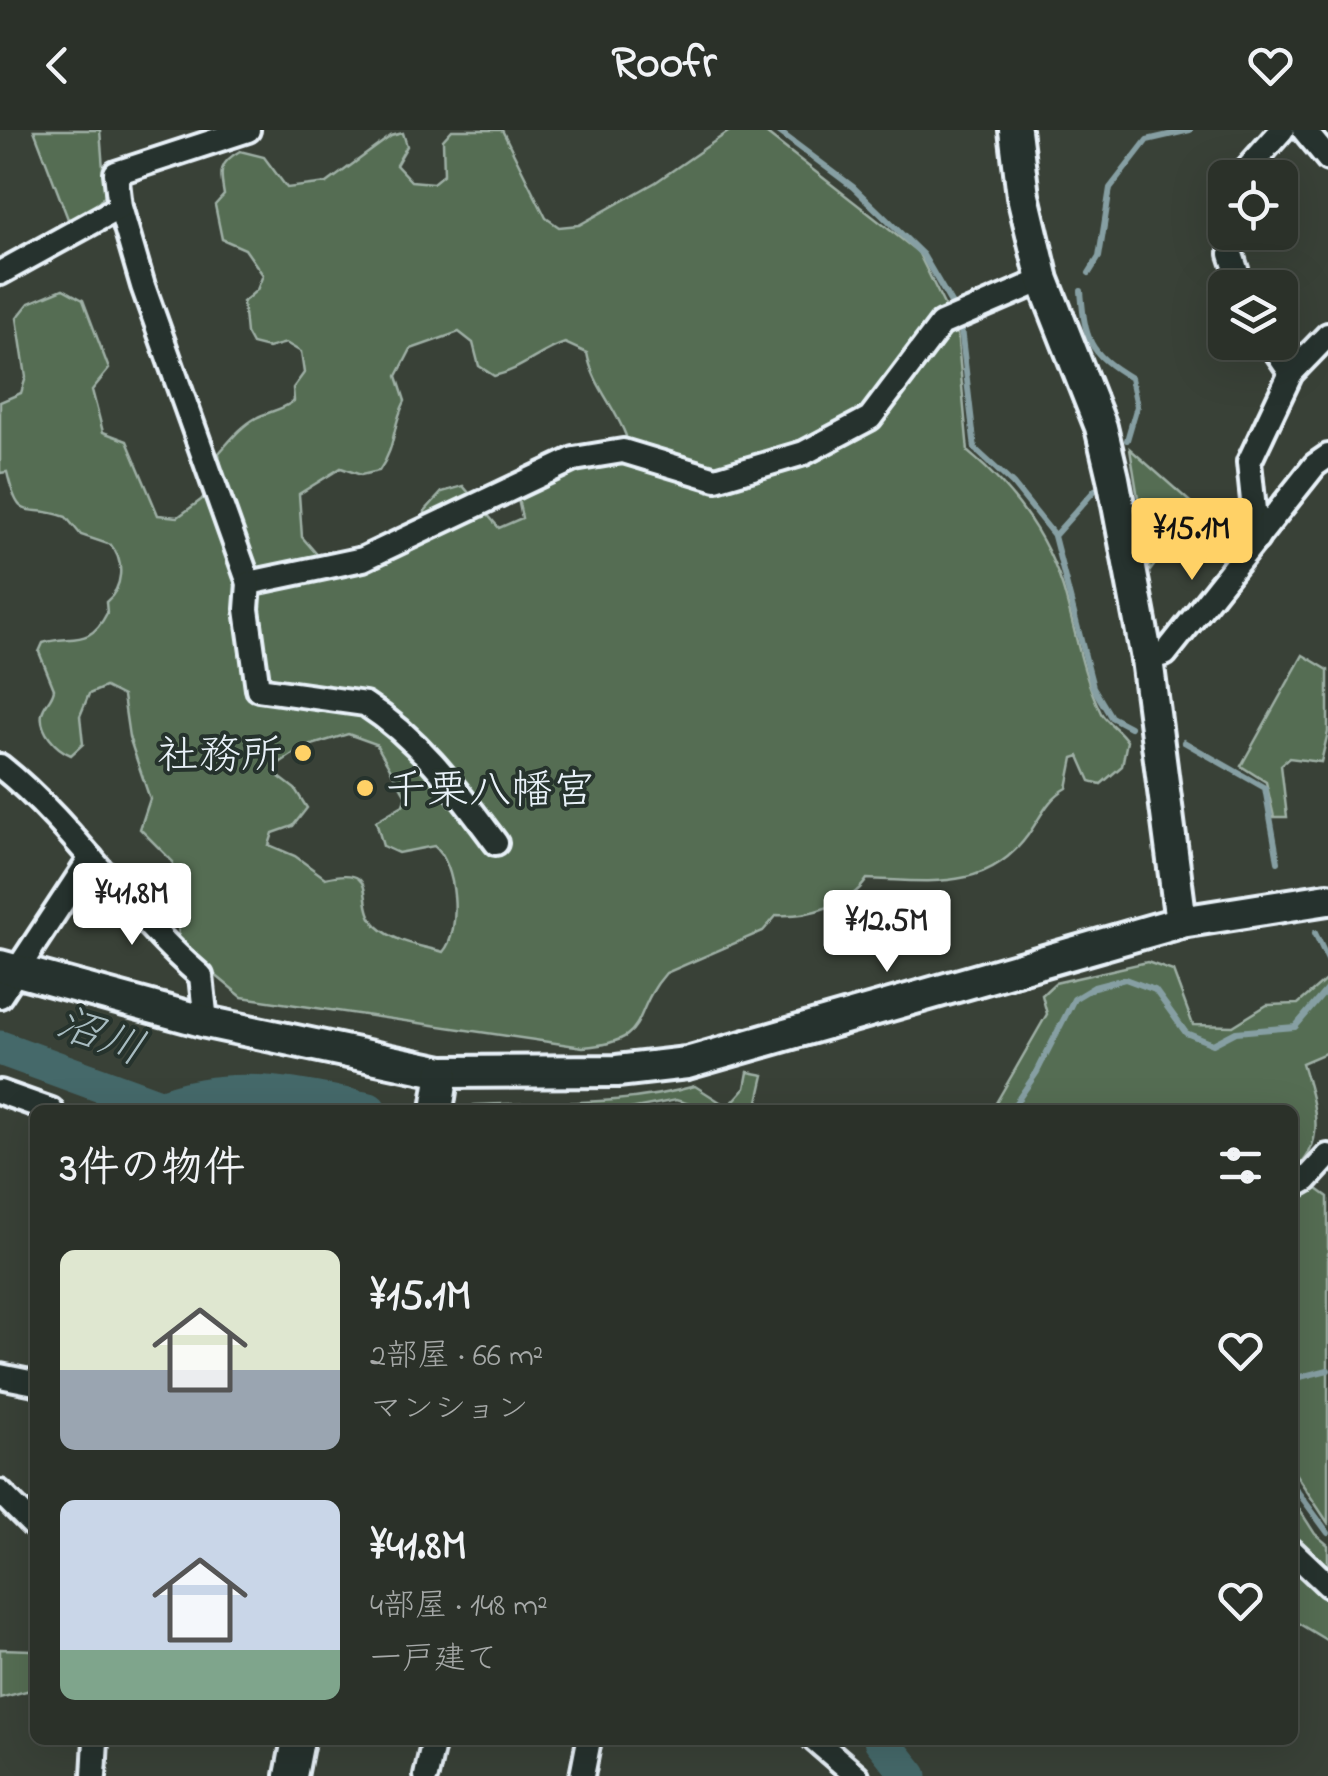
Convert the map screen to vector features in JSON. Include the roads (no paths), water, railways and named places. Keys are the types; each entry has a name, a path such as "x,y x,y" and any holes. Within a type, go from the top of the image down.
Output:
{"street":[{"path":"248,130 116,173 120,207 142,286 249,583 246,609 258,689 365,704 430,757 496,843"},
{"path":"1015,130 1023,196 1043,280 1102,427 1146,659 1181,922"},
{"path":"1255,160 1282,130"},
{"path":"1304,130 1328,160"},
{"path":"0,273 120,207"},
{"path":"249,583 363,558 574,459 603,452 623,452 716,479 804,453 870,418 941,324 1043,280"},
{"path":"1258,539 1249,462 1291,374 1328,336"},
{"path":"1282,360 1291,374"},
{"path":"1146,659 1165,654 1315,465 1328,456"},
{"path":"0,766 60,818 163,944 201,976 206,1022"},
{"path":"91,858 5,978 443,1072 617,1071 687,1063 1181,922 1328,899"},
{"path":"438,1105 443,1072"},
{"path":"0,1092 37,1105"},
{"path":"1298,1185 1328,1156"},
{"path":"0,1376 30,1383"},
{"path":"0,1492 30,1523"},
{"path":"1298,1557 1328,1585"},
{"path":"94,1776 96,1745"},
{"path":"294,1775 297,1745"},
{"path":"426,1776 433,1745"},
{"path":"582,1776 589,1745"},
{"path":"820,1745 849,1773"}],"waterway":[{"path":"777,130 853,187 923,255 954,308"},
{"path":"1089,273 1099,257 1110,188 1147,140 1190,130"},
{"path":"1081,291 1091,343 1106,361 1131,378 1137,406 1127,440"},
{"path":"961,328 975,449 1013,484 1054,535"},
{"path":"1095,490 1054,536 1093,687 1111,717 1130,727"},
{"path":"1184,742 1265,788 1278,862"},
{"path":"1315,933 1328,960"},
{"path":"1014,1105 1037,1072 1074,999 1094,987 1125,979 1155,990 1186,1033 1213,1044 1236,1032 1295,1027 1328,988"},
{"name":"沼川","path":"0,1048 156,1105"},
{"path":"166,1105 241,1092 341,1105"},
{"path":"1298,1378 1328,1370"},
{"path":"1298,1492 1328,1533"},
{"name":"沼川","path":"885,1745 910,1776"}],"place":[{"name":"社務所","path":"303,753"},
{"name":"千栗八幡宮","path":"365,788"}]}
